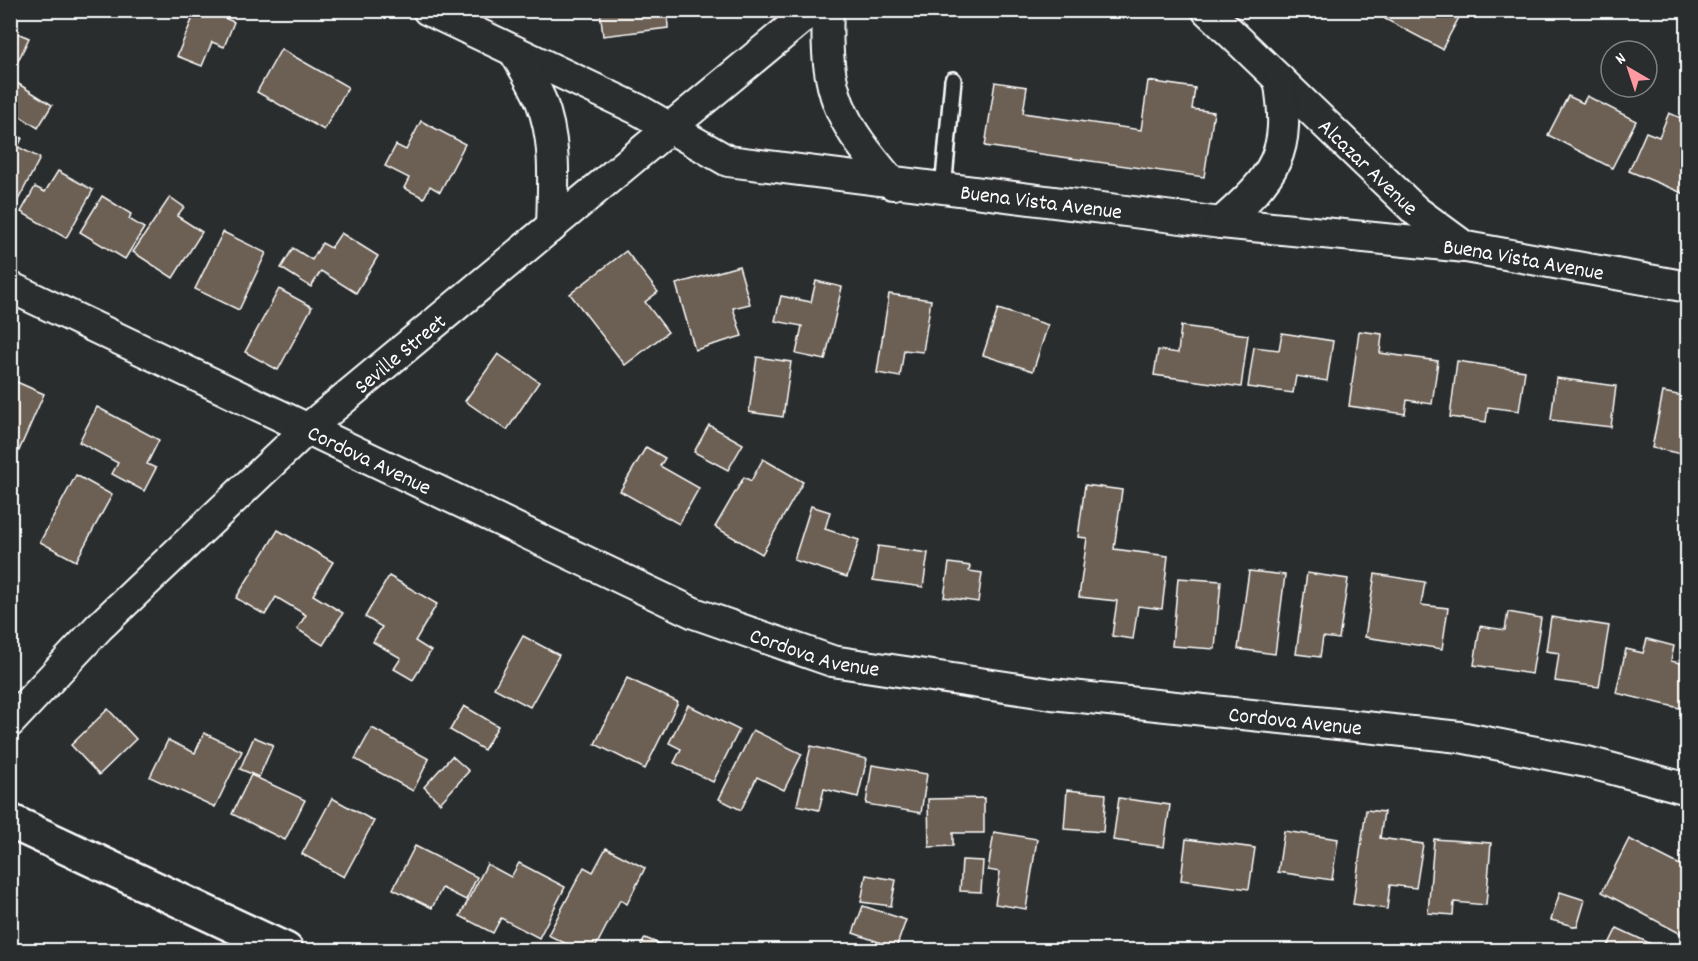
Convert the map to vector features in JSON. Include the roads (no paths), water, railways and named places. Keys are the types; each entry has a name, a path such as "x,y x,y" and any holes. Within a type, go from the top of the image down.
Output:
{"street":[{"name":"Buena Vista Avenue","path":"428,10 637,109 728,161 894,184 1221,223 1466,247 1688,287"},
{"name":"Seville Street","path":"10,722 99,627 306,430 672,129 812,10"},
{"path":"828,10 828,73 840,109 858,142 894,184"},
{"name":"Alcazar Avenue","path":"1207,10 1416,211 1466,247"},
{"path":"514,51 541,101 550,131 554,175 552,227"},
{"name":"Alcazar Avenue","path":"1221,223 1252,196 1274,168 1283,140 1284,110 1278,79"},
{"name":"Cordova Avenue","path":"10,287 694,613 832,661 1052,694 1460,737 1587,762 1688,789"},
{"path":"10,821 286,951"}],"lane":[{"path":"943,190 952,80"}]}
